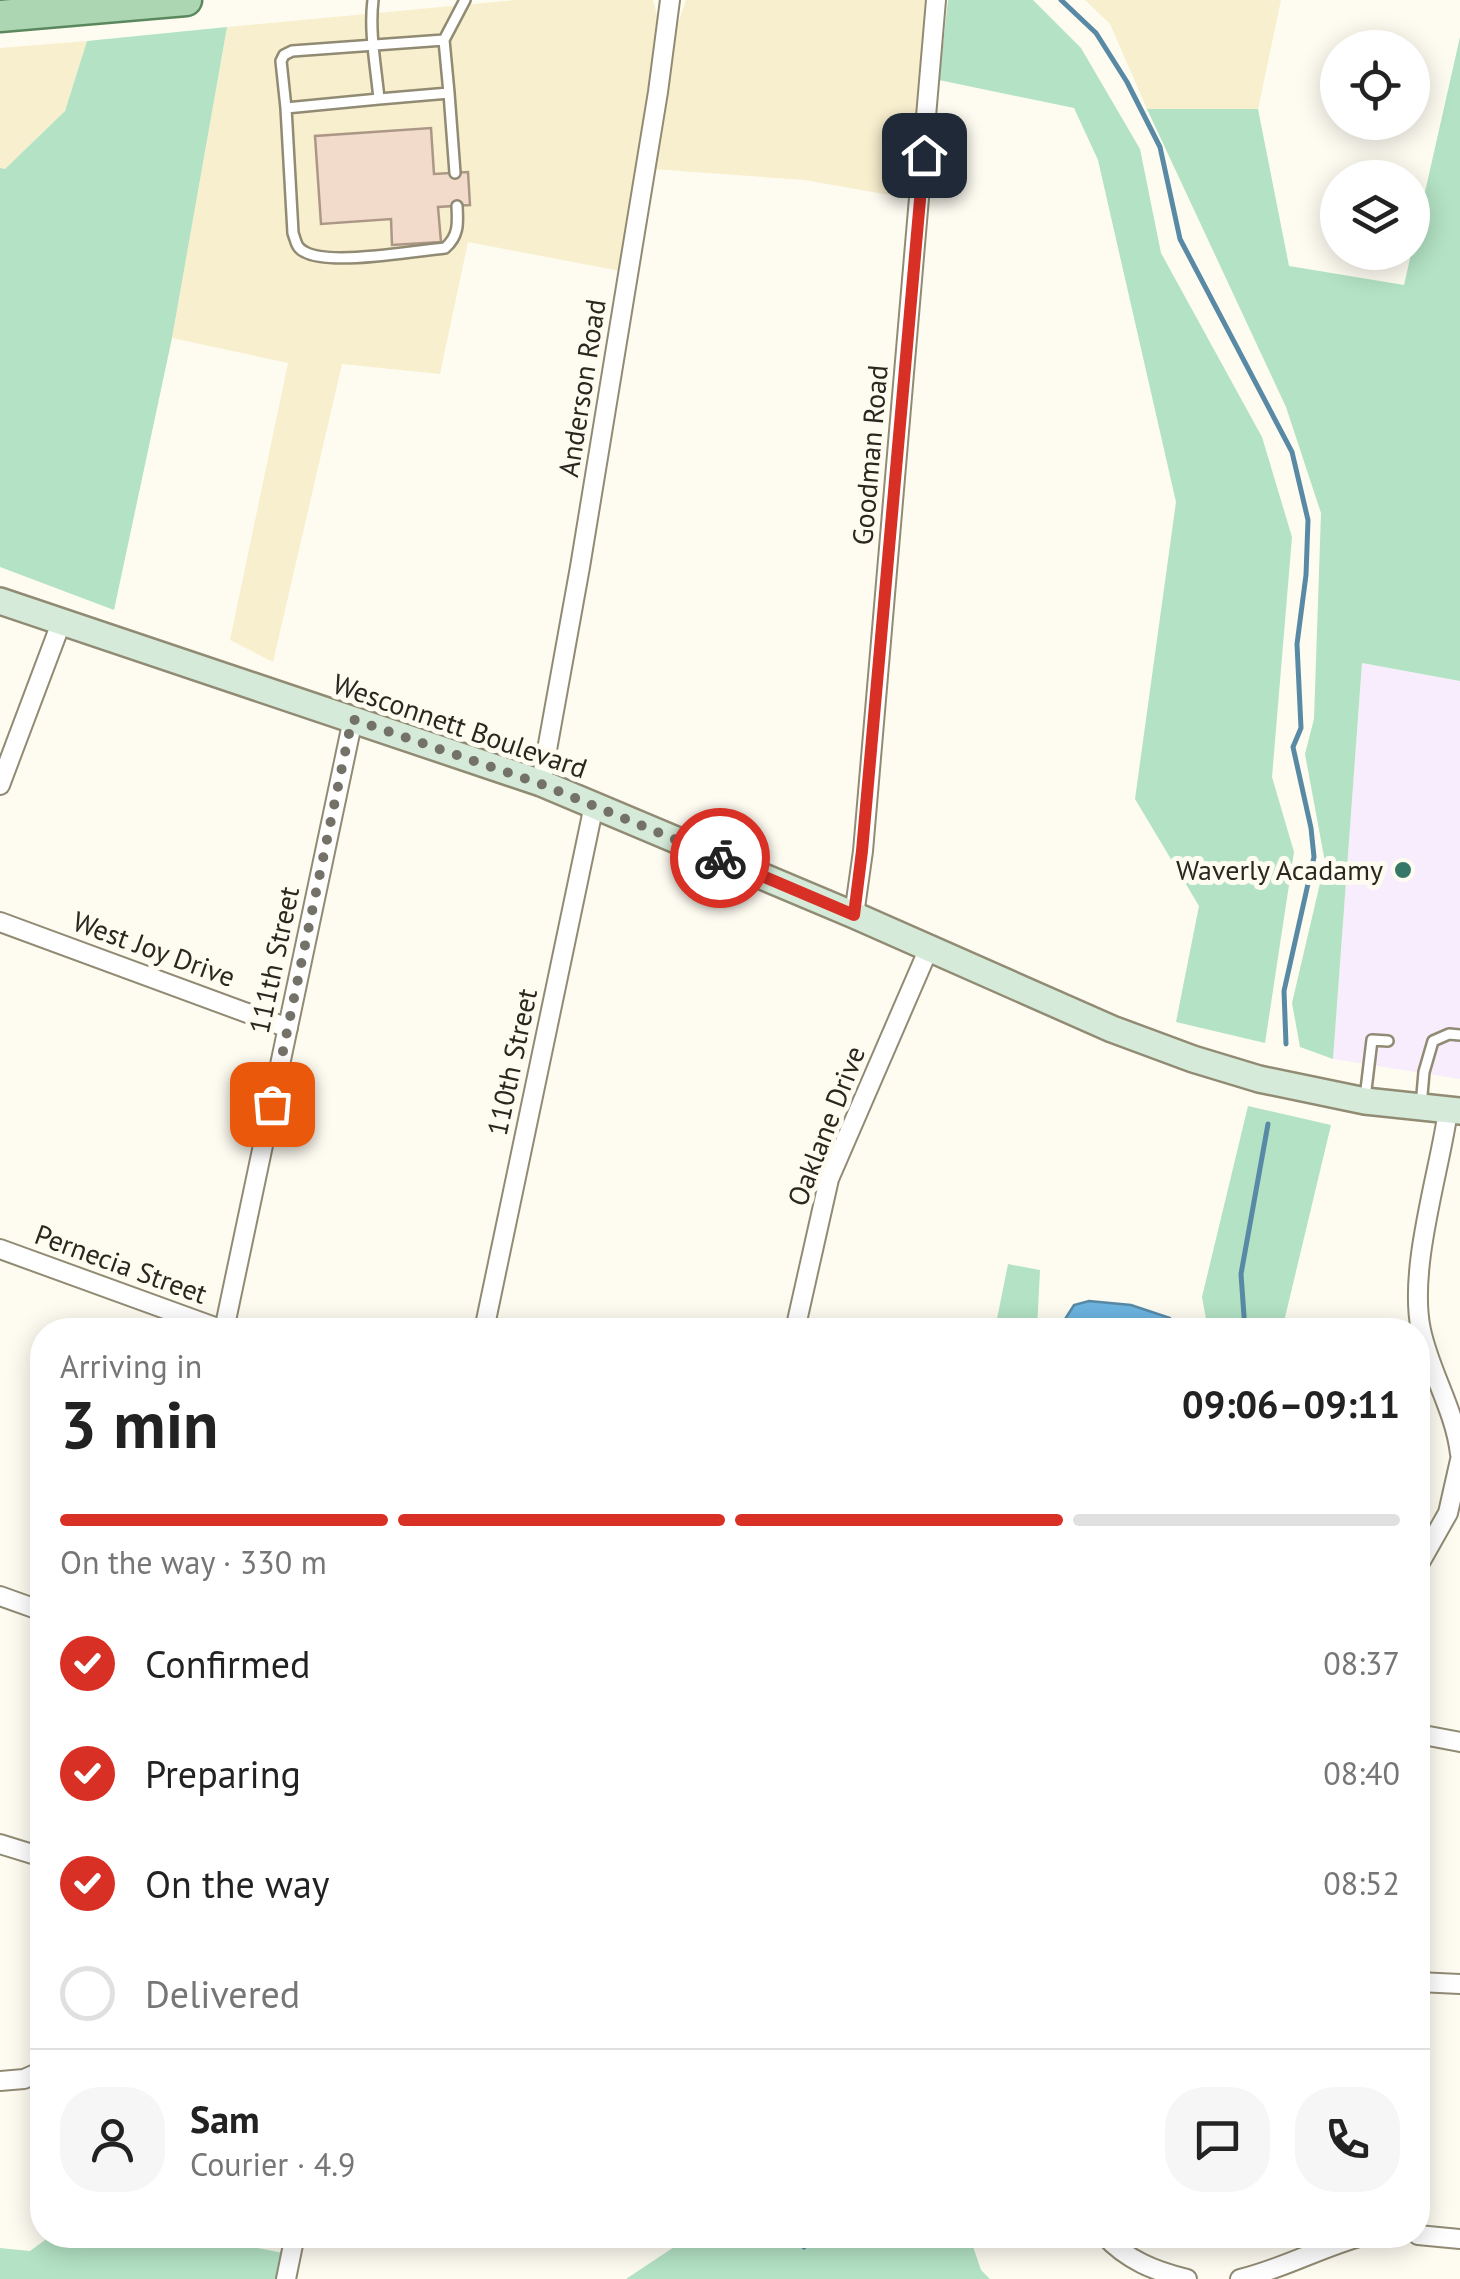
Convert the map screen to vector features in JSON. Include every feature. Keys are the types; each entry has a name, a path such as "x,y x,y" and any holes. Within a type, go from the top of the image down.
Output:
{"main road":[{"path":"0,1 12,0"},
{"path":"0,16 186,0"}],"street":[{"name":"Anderson Road","path":"541,784 634,244 670,0"},
{"name":"Goodman Road","path":"854,915 936,0"},
{"name":"Wesconnett Boulevard","path":"0,601 541,784 854,915 1112,1029 1192,1059 1260,1079 1365,1101 1454,1111"},
{"path":"0,785 60,623"},
{"name":"111th Street","path":"227,1318 352,719"},
{"name":"110th Street","path":"487,1318 594,805"},
{"name":"West Joy Drive","path":"0,922 288,1028"},
{"name":"Oaklane Drive","path":"798,1318 829,1179 929,948"},
{"path":"1420,1318 1418,1298 1454,1111"},
{"name":"Pernecia Street","path":"0,1249 191,1318"},
{"path":"1430,1354 1457,1430 1460,1457 1448,1513 1430,1545"},
{"path":"0,1596 30,1607"},
{"path":"1430,1736 1460,1742"},
{"path":"0,1844 30,1854"},
{"path":"1430,1983 1460,1984"},
{"path":"0,2080 30,2076"},
{"path":"1430,2236 1460,2239"},
{"path":"286,2279 292,2248"},
{"path":"1118,2248 1128,2258 1161,2273 1187,2279"},
{"path":"1240,2279 1323,2248"}],"lane":[{"path":"373,0 380,99"},
{"path":"455,173 444,40 465,0"},
{"path":"444,40 284,54 281,61 292,217 298,247 306,254 354,257 445,248 454,240 458,228 457,206"},
{"path":"286,108 449,94"},
{"path":"1420,1108 1433,1041 1460,1034"},
{"path":"1365,1101 1372,1040 1388,1041"}],"shaded area":[{"path":"515,0 653,0 660,27 620,271 468,242 440,374 342,364 273,662 230,640 288,363 172,338 227,27"},
{"path":"686,0 929,0 913,199 804,180 652,169 677,27"},
{"path":"1085,0 1281,0 1258,109 1147,109 1110,24"},
{"path":"87,41 65,111 5,169 0,168 0,48"},
{"name":"Waverly Acadamy","path":"1362,663 1460,681 1460,1079 1333,1059"}],"green space":[{"path":"948,0 1033,0 1081,48 1140,149 1161,253 1262,437 1292,537 1272,777 1294,852 1265,1043 1176,1022 1199,906 1135,799 1176,502 1098,160 1074,108 939,80"},
{"path":"227,27 172,338 114,610 0,567 0,168 5,169 65,111 87,41"},
{"path":"1460,37 1460,681 1362,663 1333,1059 1300,1047 1292,1003 1325,862 1305,754 1314,719 1321,513 1286,407 1147,109 1258,109 1289,266 1404,285 1407,270 1430,270 1430,170"},
{"path":"1248,1106 1331,1125 1285,1318 1206,1318 1202,1297"},
{"path":"1008,1264 1040,1270 1038,1318 997,1318"},
{"path":"0,2248 257,2248 283,2253 277,2279 0,2279"},
{"path":"672,2248 973,2248 981,2270 990,2279 626,2279"}],"water":[{"path":"1089,1301 1131,1305 1170,1318 1066,1318 1074,1305"}],"building":[{"path":"431,128 434,174 468,172 470,205 438,207 441,242 392,245 391,219 321,224 315,136"}],"waterway":[{"path":"1061,0 1096,33 1127,82 1160,147 1180,239 1292,452 1308,520 1297,644 1301,728 1293,747 1314,857 1284,991 1286,1044"},
{"path":"1244,1318 1241,1274 1268,1124"}],"way so far":[{"path":"272,1104 352,719 541,784 720,858"}],"place":[{"name":"Waverly Acadamy","path":"1403,870"}],"route":[{"path":"720,858 854,915 924,155"}]}
